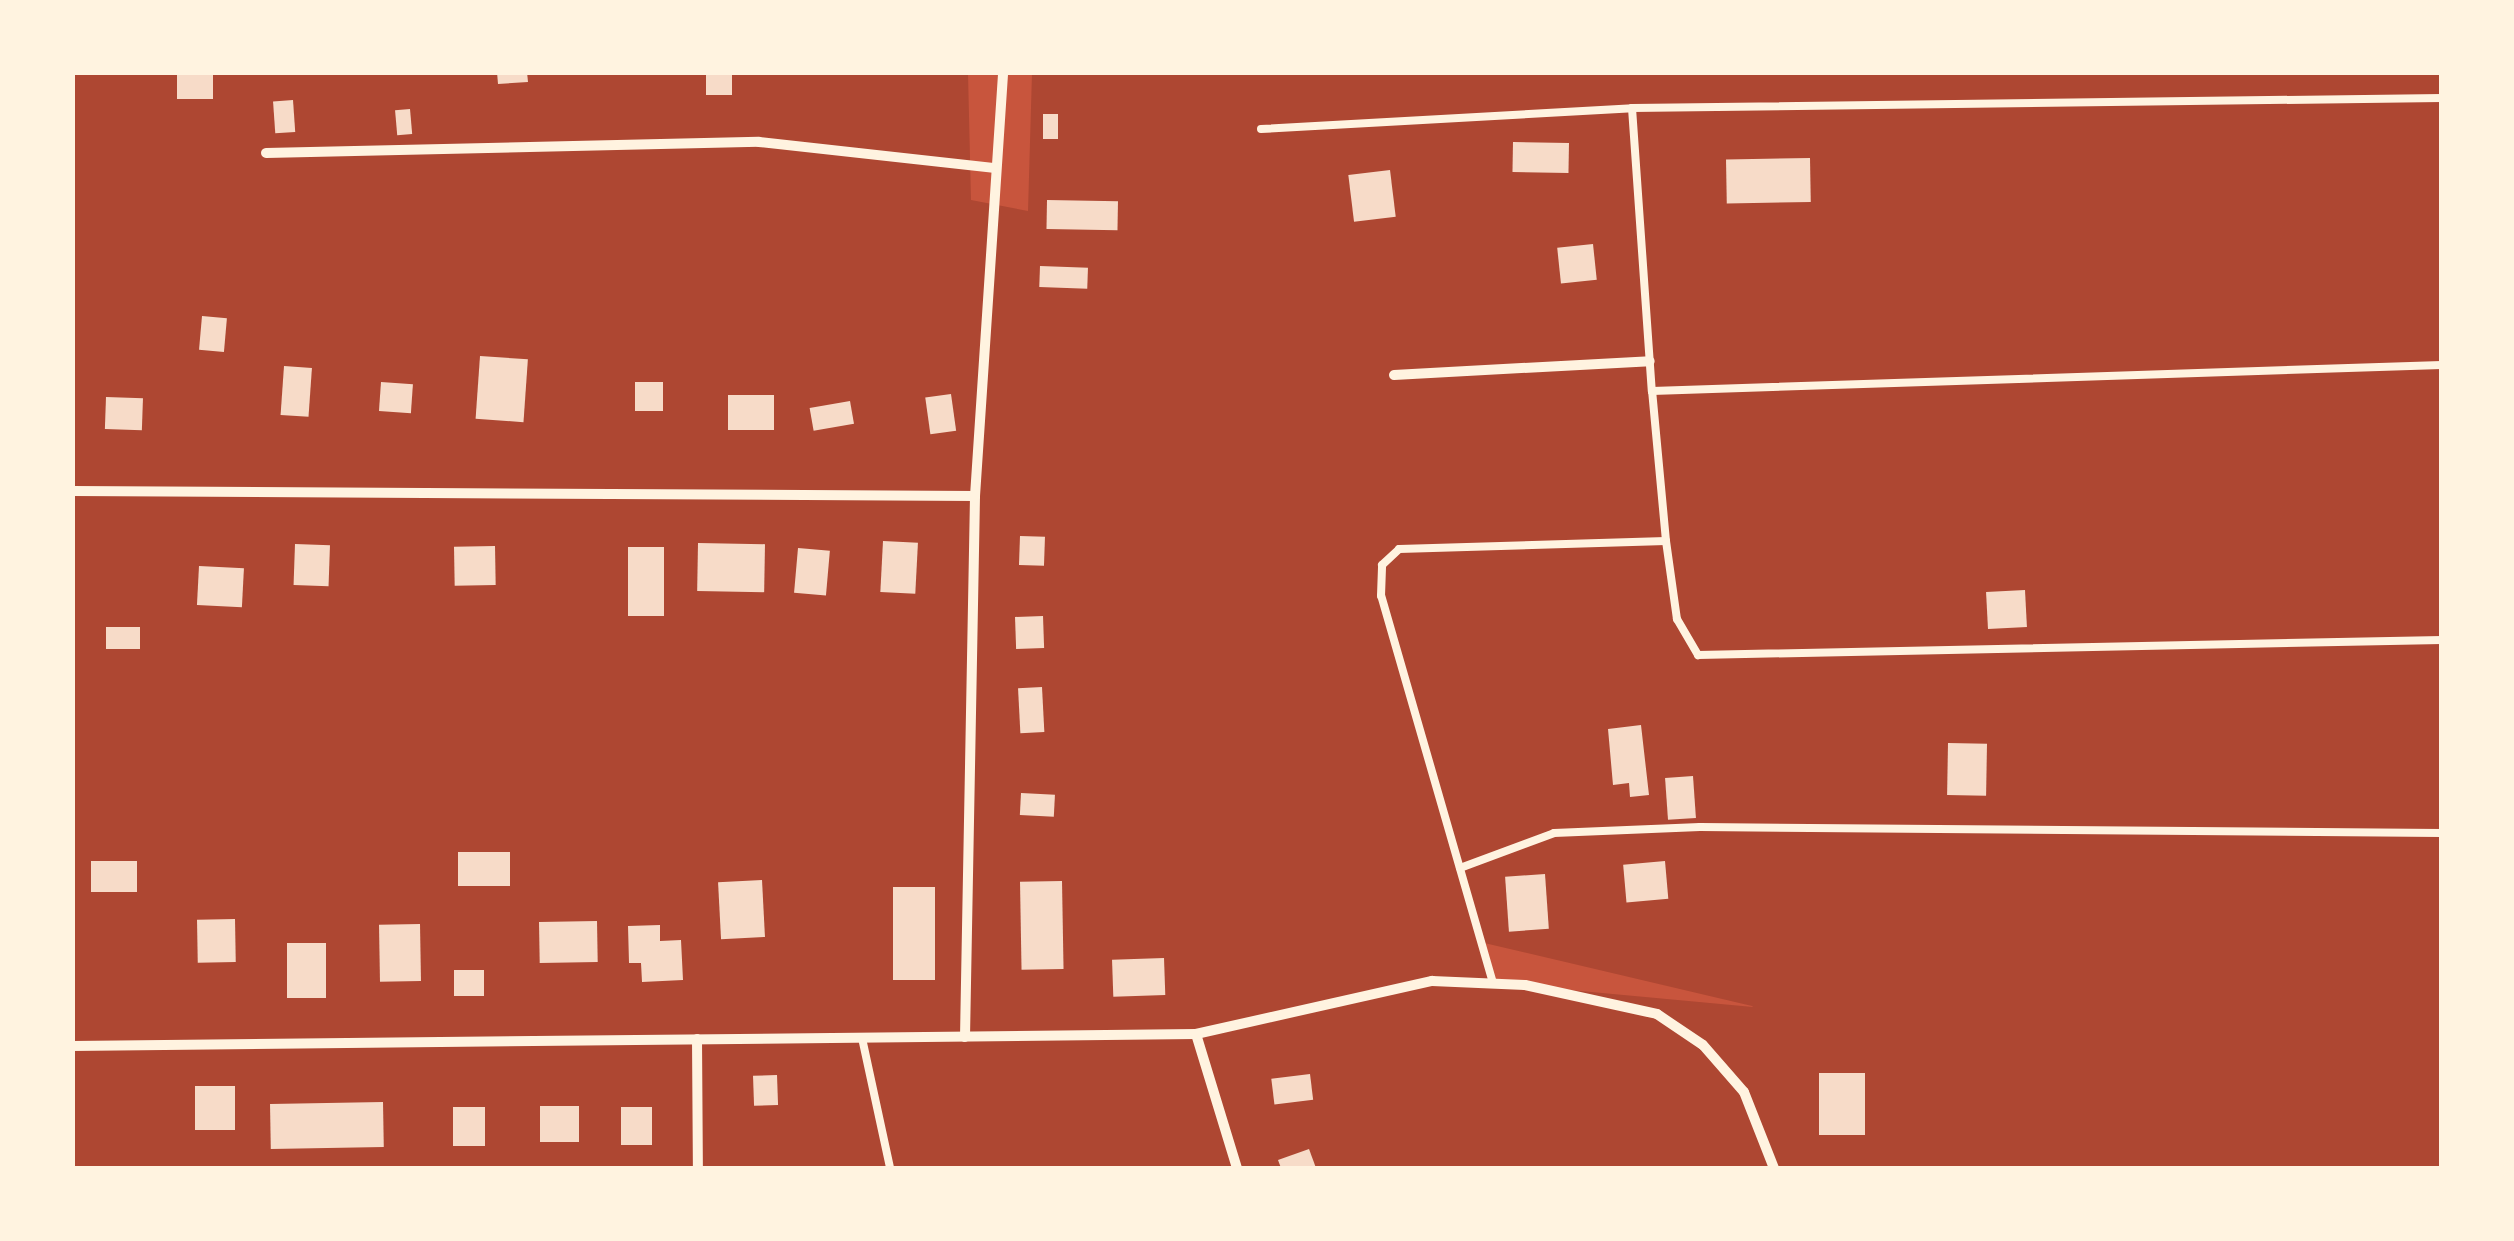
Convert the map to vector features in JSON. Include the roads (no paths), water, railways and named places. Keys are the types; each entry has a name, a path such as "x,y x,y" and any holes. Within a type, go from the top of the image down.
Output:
{"street":[{"path":"965,1038 975,496 1003,72"},
{"path":"266,152 759,142 996,168"},
{"path":"1394,374 1650,361"},
{"path":"72,490 975,496"},
{"path":"72,1046 1196,1034 1432,980 1493,983 1657,1014 1704,1045 1744,1092 1774,1168"},
{"path":"1196,1034 1237,1168"},
{"path":"698,1040 698,1168"}],"lane":[{"path":"1260,129 1632,108 2442,98"},
{"path":"1632,108 1666,540 1676,620 1698,655 2442,640"},
{"path":"1652,391 2442,366"},
{"path":"1493,983 1381,596 1382,565 1399,549 1666,540"},
{"path":"1460,868 1554,834 1700,827 2442,833"},
{"path":"862,1038 890,1168"}]}
